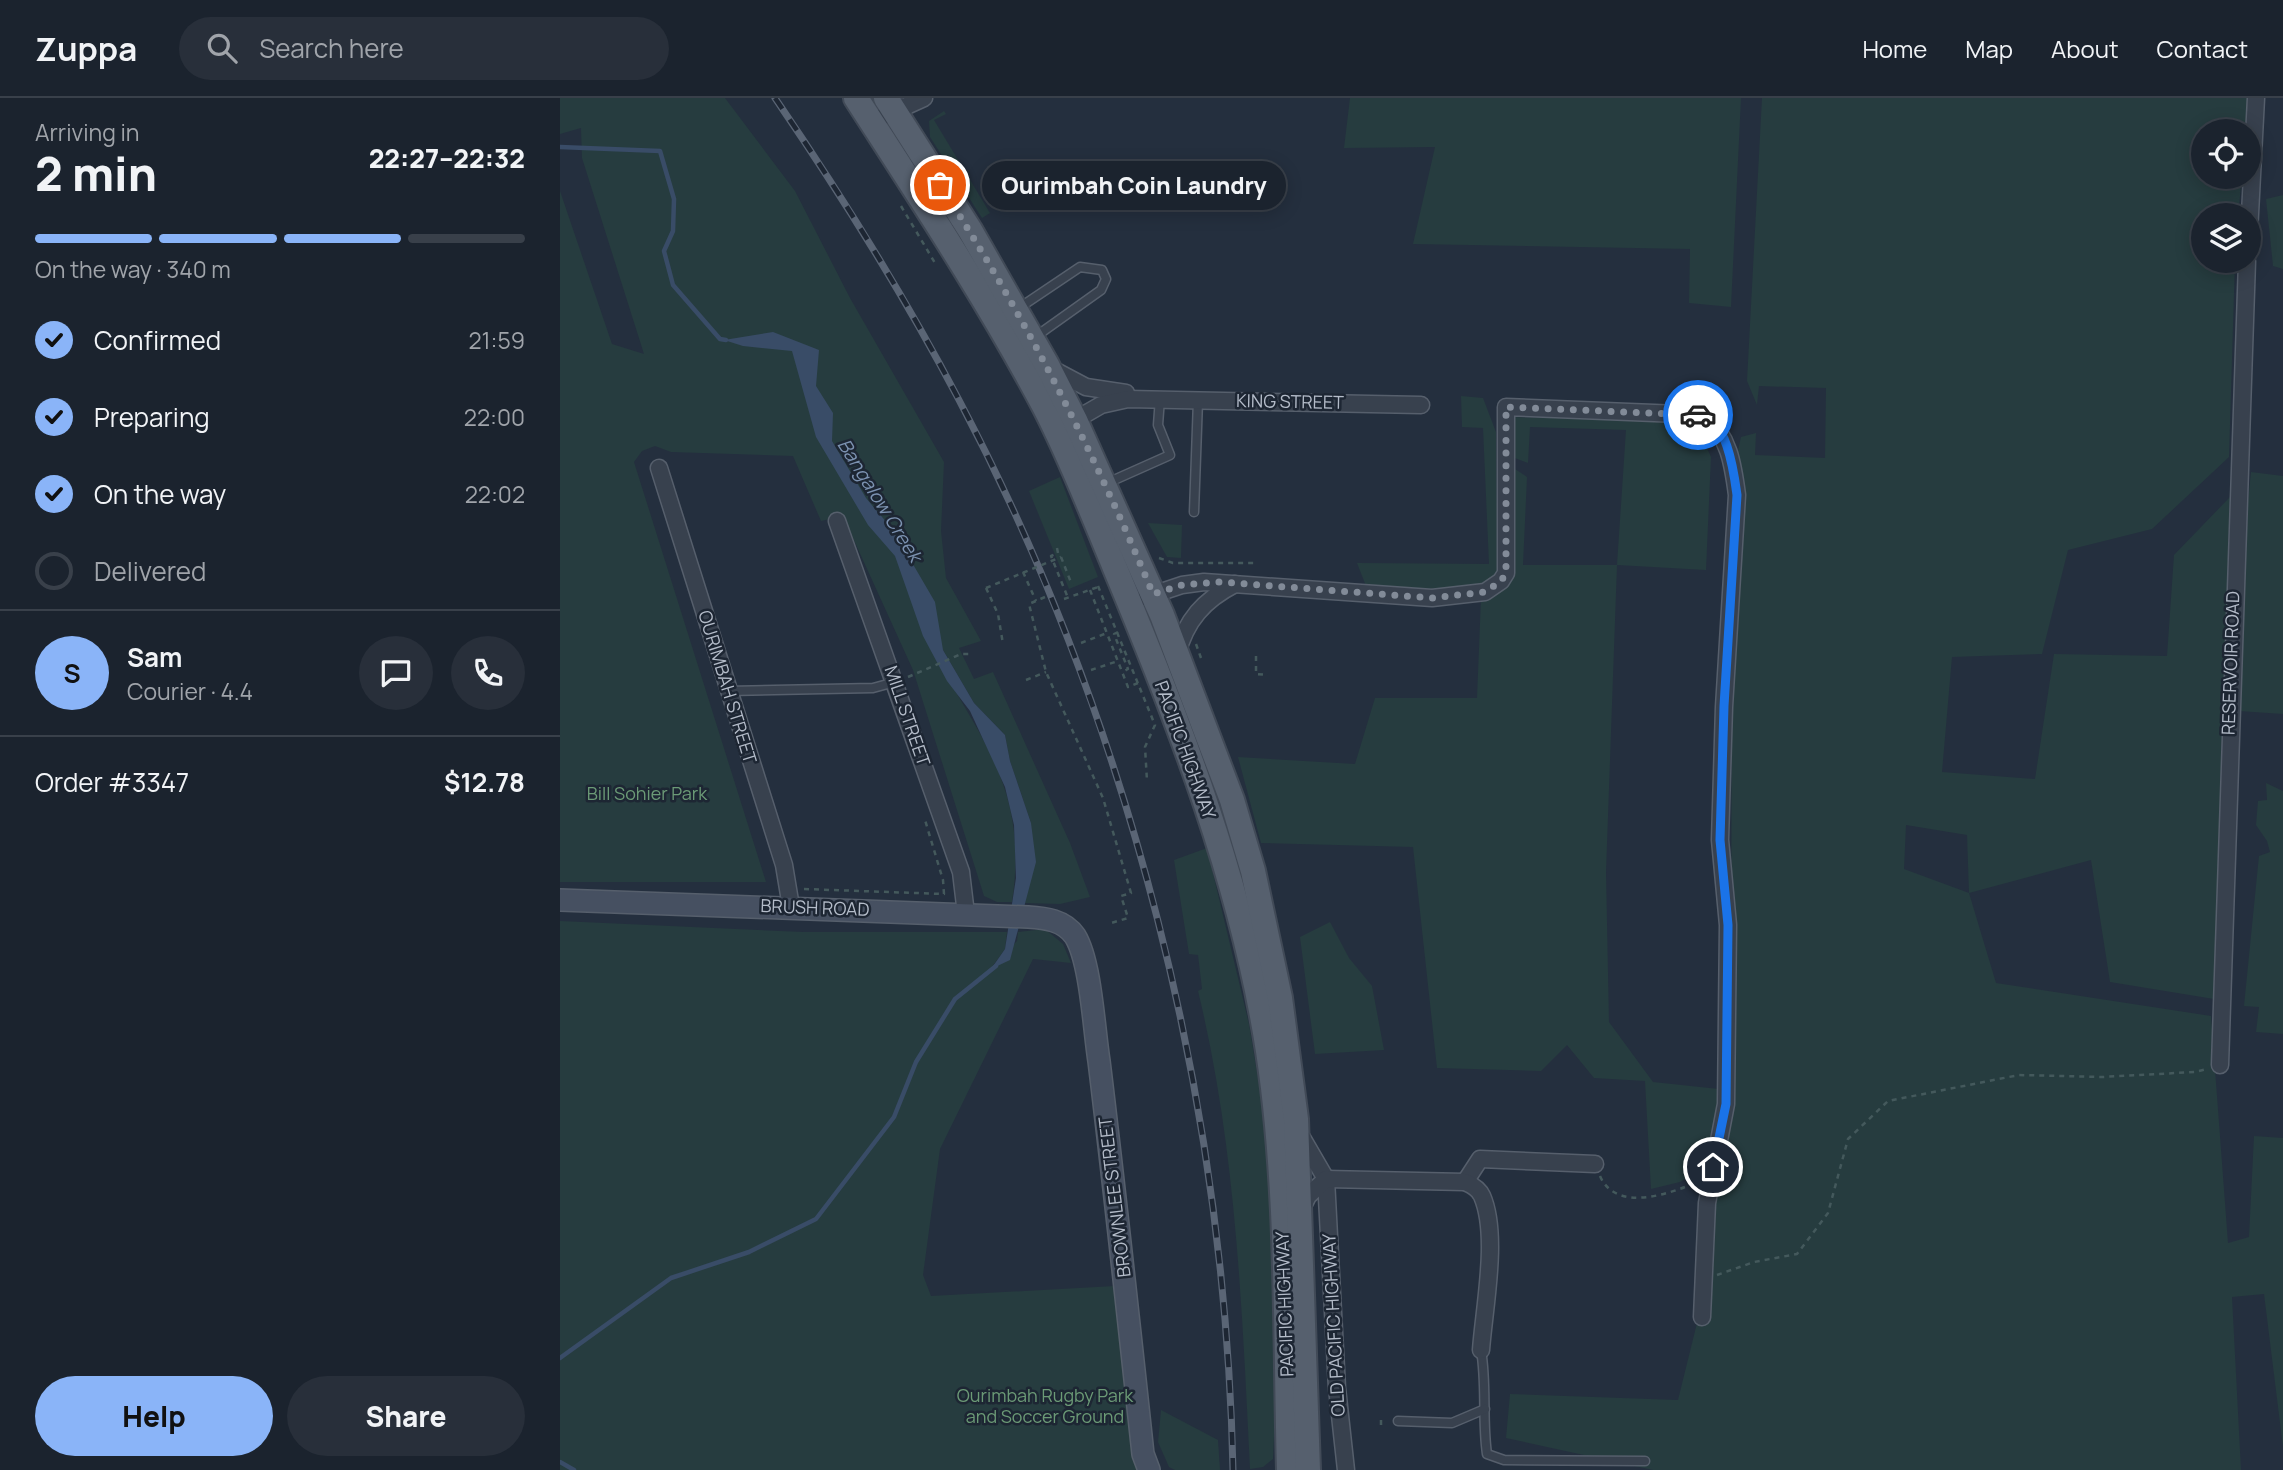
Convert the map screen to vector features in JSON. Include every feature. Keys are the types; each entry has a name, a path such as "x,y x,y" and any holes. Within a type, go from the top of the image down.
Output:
{"main road":[{"name":"PACIFIC HIGHWAY","path":"856,98 1020,361 1045,408 1130,603 1192,764 1240,913 1262,1017 1274,1099 1282,1194 1289,1470"},
{"name":"PACIFIC HIGHWAY","path":"890,104 1016,310 1075,420 1153,594 1232,800 1253,871 1280,998 1296,1119 1306,1470"},
{"path":"1296,1470 1306,1470"}],"street":[{"path":"871,122 890,104 924,98"},
{"path":"2251,203 2256,98"},
{"name":"RESERVOIR ROAD","path":"2220,1065 2247,273"},
{"name":"KING STREET","path":"1047,365 1086,387 1160,398 1421,405"},
{"name":"KING STREET","path":"1075,420 1093,408 1112,401 1160,398"},
{"path":"1130,603 1190,584 1237,583 1421,597 1485,592 1501,581 1506,573 1506,407 1704,415 1718,428 1728,447 1737,495 1724,706 1720,840 1728,925 1726,1104 1713,1167 1702,1317"},
{"name":"OURIMBAH STREET","path":"659,468 791,898"},
{"name":"MILL STREET","path":"836,521 961,872 966,914"},
{"path":"1177,654 1187,626 1200,608 1237,583"},
{"name":"BRUSH ROAD","path":"560,900 791,898 1051,919 1068,928"},
{"name":"BROWNLEE STREET","path":"1068,928 1081,952 1091,1003 1119,1218 1143,1454 1149,1470"},
{"path":"1296,1119 1305,1145 1326,1179"},
{"path":"1465,1182 1480,1159 1595,1164"},
{"path":"1299,1214 1308,1196 1326,1179 1465,1182 1482,1196 1489,1234 1481,1350"},
{"name":"OLD PACIFIC HIGHWAY","path":"1326,1179 1337,1388 1346,1470"}],"lane":[{"path":"1016,310 1080,267 1102,270 1107,279 1101,290 1032,338"},
{"path":"1104,484 1170,455 1158,425 1160,398"},
{"path":"1194,512 1198,400"},
{"path":"728,691 873,688 895,682"},
{"path":"1481,1350 1485,1377 1487,1454 1504,1460 1645,1461"},
{"path":"1398,1422 1452,1423 1485,1409"}],"path":[{"path":"1057,548 1058,554 1051,556 1066,599 1098,586 1155,725 1145,747 1147,781"},
{"path":"1155,553 1163,561 1173,563 1256,563"},
{"path":"1003,644 1000,625 986,588 1061,557 1072,585"},
{"path":"1023,572 1035,599"},
{"path":"1090,590 1128,687 1138,683"},
{"path":"1045,597 1035,599 1029,604 1046,672 1103,798 1131,893 1121,896 1128,918 1111,923"},
{"path":"1118,632 1114,634 1128,669 1122,672"},
{"path":"1081,643 1107,634"},
{"path":"1112,649 1115,662 1122,672"},
{"path":"895,682 955,657 970,654"},
{"path":"1256,656 1256,674 1268,675"},
{"path":"1091,670 1115,662"},
{"path":"1026,680 1046,672"},
{"path":"791,898 944,894 943,880 923,816"},
{"path":"1704,1275 1720,1275 1754,1262 1797,1254 1828,1213 1848,1139 1888,1101 2019,1074 2102,1077 2195,1072 2220,1065"},
{"path":"1595,1164 1604,1186 1622,1197 1670,1194 1698,1181 1713,1167"},
{"path":"1381,1418 1381,1425"}],"green space":[{"name":"Bill Sohier Park","path":"560,98 725,98 795,191 850,298 944,462 941,531 946,578 981,641 959,648 974,679 993,672 1070,843 1090,897 1060,904 1024,903 1031,823 1010,761 1005,735 974,703 943,650 925,638 979,732 1006,792 1013,824 1015,861 1012,902 997,902 984,896 913,670 843,516 821,521 793,456 671,452 655,446 642,451 634,462 766,882 560,882 560,191 612,344 644,354 582,158 581,128 560,134"},
{"path":"1350,98 1741,98 1731,307 1689,303 1690,249 1413,244 1435,147 1344,148"},
{"path":"1762,98 2249,98 2247,119 2191,119 2191,189 2241,189 2239,203 2191,203 2191,273 2235,273 2229,457 2152,529 2068,550 2042,654 1952,657 1942,772 2035,779 2054,654 2167,656 2174,555 2230,497 2214,999 2110,982 2091,860 1969,893 1996,983 2211,1016 2228,1243 2249,1237 2254,1136 2283,1138 2283,1447 2264,1294 2232,1297 2241,1470 1653,1470 1506,1438 1510,1394 1678,1400 1697,1323 1710,1322 1716,1201 1731,1121 1732,477 1741,437 1756,433 1755,455 1825,458 1826,388 1759,386 1757,405 1747,381","holes":["1906,825 1967,835 1969,893 1904,869"]},
{"path":"944,111 946,114 934,120 990,213 982,218 930,137 929,121"},
{"path":"2283,195 2283,269 2273,266 2266,199"},
{"path":"1461,396 1483,398 1496,432 1498,573 1481,586 1437,589 1366,586 1357,563 1489,564 1483,428 1462,427"},
{"path":"1511,417 1695,422 1711,457 1706,570 1617,565 1626,430 1530,427 1528,463 1512,457"},
{"path":"1512,467 1527,477 1523,565 1617,565 1606,872 1609,1022 1653,1082 1719,1089 1709,1163 1680,1182 1651,1189 1645,1081 1594,1078 1567,1045 1541,1071 1437,1068 1413,847 1261,843 1238,757 1355,764 1375,698 1477,698 1481,598 1504,586"},
{"path":"2251,472 2283,476 2283,714 2239,711 2243,550"},
{"path":"1060,477 1098,577 1069,589 1029,491"},
{"path":"1148,523 1182,525 1181,558 1167,557"},
{"path":"2266,783 2283,791 2283,1034 2256,1032 2259,1007 2244,1006 2259,856 2270,852 2267,841 2256,825 2258,801 2267,800"},
{"path":"1207,848 1249,1024 1269,1145 1277,1372 1273,1459 1263,1467 1250,1469 1240,1288 1229,1168 1211,1050 1198,991 1202,989 1198,955 1189,954 1174,860"},
{"name":"Ourimbah Rugby Park and Soccer Ground","path":"560,921 803,932 1007,932 1005,949 992,967 1017,941 1018,932 1045,929 1063,944 1071,963 1033,959 940,1149 923,1275 931,1296 1115,1286 1132,1458 1137,1470 560,1470"},
{"path":"1330,922 1349,958 1372,986 1384,1050 1315,1054 1300,937"},
{"path":"1161,1410 1218,1440 1220,1470 1175,1470 1169,1467 1158,1442"}],"water":[{"path":"773,332 819,350 816,386 833,413 832,441 866,498 893,530 935,602 943,650 974,703 1005,735 1010,761 1031,823 1036,862 1010,960 991,969 1005,949 1016,878 1014,825 1005,787 970,711 947,681 923,636 895,556 868,525 816,437 792,351 743,346 724,340"}],"waterway":[{"name":"Bangalow Creek","path":"560,147 660,151 674,199 673,231 664,251 673,285 720,339 726,340"},
{"name":"Bangalow Creek","path":"560,1358 671,1278 749,1252 816,1219 894,1117 916,1062 955,999 996,966"},
{"name":"Bangalow Creek","path":"560,1462 574,1470"}],"railway":[{"path":"775,98 872,246 959,400 1020,524 1073,653 1119,785 1158,919 1188,1056 1211,1193 1226,1332 1233,1470"}],"way so far":[{"path":"940,185 970,230 1047,365 1075,420 1153,594 1182,585 1204,582 1432,598 1485,592 1501,581 1506,573 1506,407 1698,415"}],"place":[{"name":"Ourimbah Coin Laundry","path":"940,185"}],"route":[{"path":"1698,415 1704,415 1718,428 1728,447 1737,495 1724,706 1720,840 1728,925 1725,977 1726,1104 1713,1167"}]}
